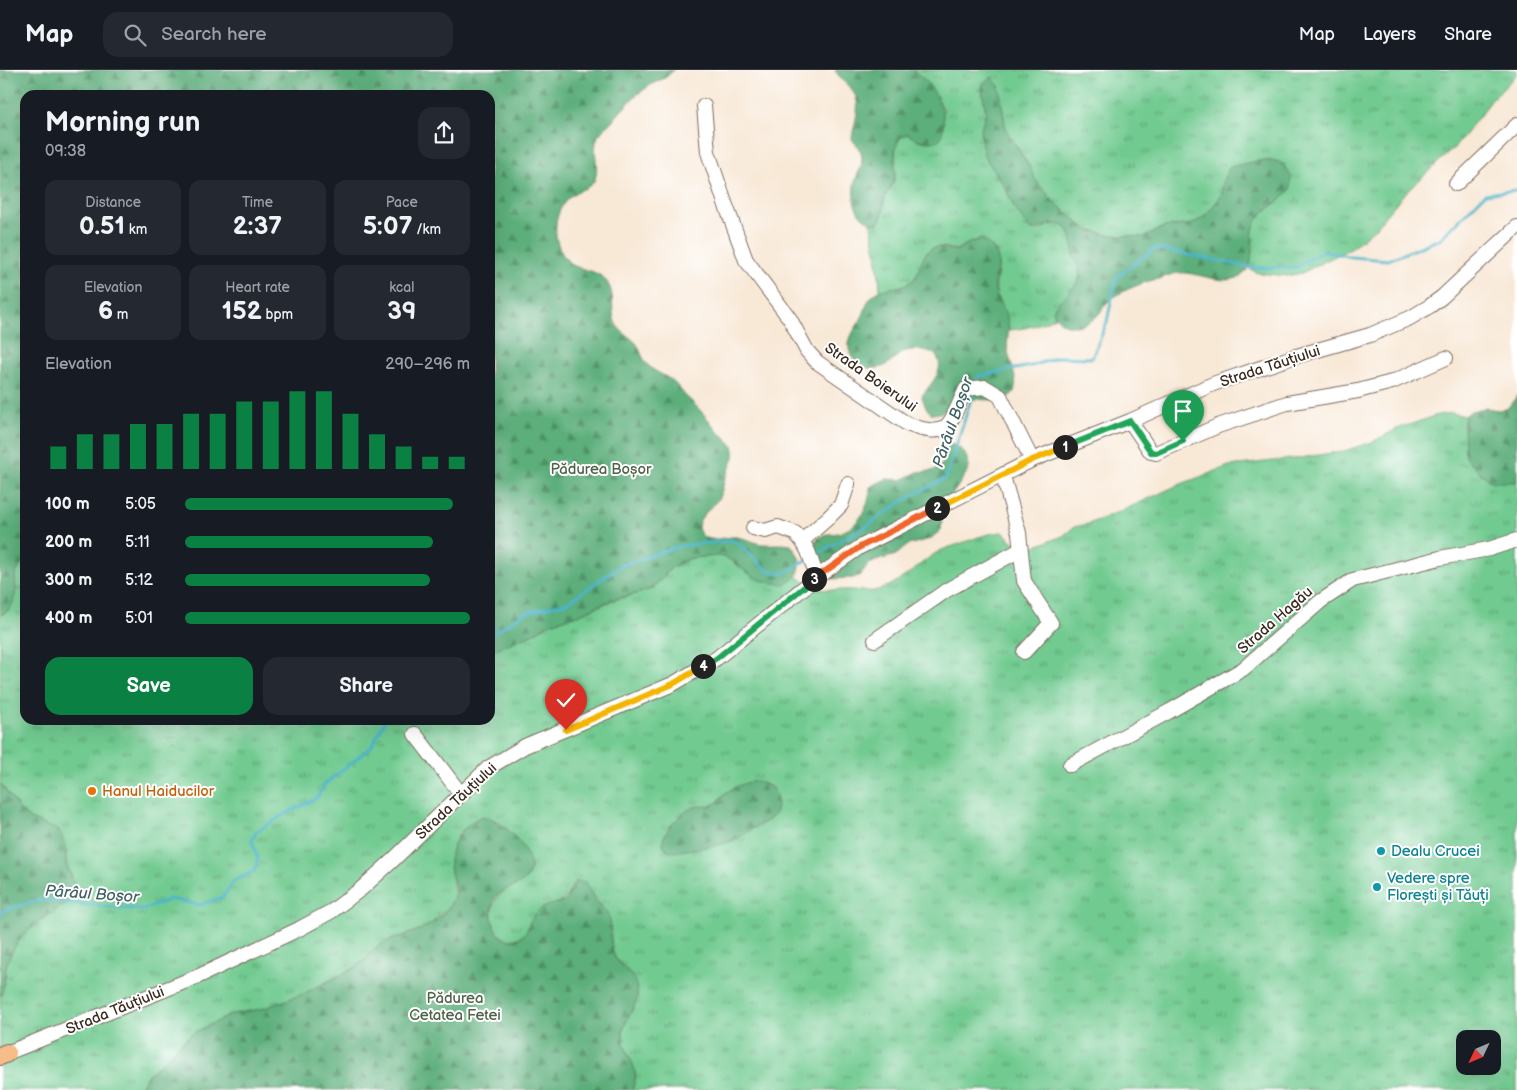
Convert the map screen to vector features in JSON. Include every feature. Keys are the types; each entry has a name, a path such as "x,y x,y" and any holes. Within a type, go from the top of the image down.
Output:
{"street":[{"name":"Strada Boierului","path":"704,106 708,152 746,260 790,319 807,351 817,362 907,424 922,430 941,430 951,423 966,389 985,387 1000,396 1032,460"},
{"path":"1456,184 1517,125"},
{"name":"Strada Tăuțiului","path":"4,1055 199,976 300,929 332,911 361,889 392,861 488,768 525,746 664,688 694,672 717,658 817,577 860,547 1032,460 1130,421 1213,384 1370,334 1410,318 1442,297 1517,227"},
{"path":"1130,421 1151,452 1156,453 1218,426 1287,403 1358,391 1392,382 1446,358"},
{"path":"1003,476 1019,533 1024,581 1051,623 1024,652"},
{"path":"802,541 840,505 848,484"},
{"path":"753,528 765,530 778,527 795,533 802,541 811,558 817,577"},
{"name":"Strada Hagău","path":"1070,765 1243,669 1321,601 1353,580 1440,558 1489,549 1517,540"},
{"path":"875,640 948,590 1020,550"},
{"path":"415,734 461,794"}],"green space":[{"name":"Pădurea Boșor","path":"0,70 674,70 665,78 652,84 635,96 598,136 595,147 596,176 592,184 573,194 561,208 556,226 558,245 562,254 572,264 603,277 610,287 615,322 619,329 636,343 647,364 675,383 716,430 733,446 733,459 721,493 700,521 699,531 709,539 736,537 761,544 791,545 800,560 797,576 786,584 771,583 757,579 727,558 720,556 691,558 672,567 653,588 611,600 578,615 550,623 532,634 495,650 495,90 20,90 20,566 15,575 16,590 13,603 9,610 0,615"},
{"path":"835,70 913,70 925,80 935,93 942,108 944,123 940,139 927,142 907,134 901,137 898,142 895,154 895,174 885,197 882,214 878,223 870,222 859,214 854,200 854,185 862,160 860,151 852,139 857,115 857,103 856,97 849,86"},
{"path":"913,70 1517,70 1517,74 1491,101 1456,146 1402,196 1375,228 1353,247 1302,273 1287,276 1258,273 1248,268 1253,249 1252,232 1254,225 1259,215 1274,205 1277,161 1263,160 1234,166 1224,178 1222,193 1219,199 1205,216 1193,224 1164,227 1145,237 1109,235 1087,230 1053,201 1035,179 1006,130 999,86 983,83 982,90 986,112 980,133 984,156 1005,187 1014,207 1027,226 1032,230 1039,230 1051,224 1061,224 1067,228 1073,241 1074,256 1080,269 1080,277 1073,289 1053,310 1055,317 1032,326 1008,330 1008,325 996,292 997,257 991,246 981,239 956,250 941,247 931,249 927,252 913,280 902,286 880,291 871,223 878,223 880,220 885,197 893,182 898,142 901,137 907,134 920,141 944,110 925,80"},
{"path":"991,77 999,86 1006,130 1035,179 1053,201 1087,230 1109,235 1145,237 1164,227 1193,224 1205,216 1219,199 1222,193 1224,178 1229,168 1256,161 1277,161 1283,164 1291,176 1290,190 1265,211 1257,221 1254,227 1252,255 1248,269 1244,274 1231,280 1185,273 1172,274 1146,282 1119,294 1106,304 1096,317 1084,324 1072,326 1061,321 1056,317 1053,310 1078,281 1079,274 1069,230 1058,224 1032,230 1027,226 1014,207 1005,187 984,156 980,133 986,112 982,90 983,83"},
{"path":"981,239 992,248 998,259 995,289 1008,321 1008,352 1015,379 1015,389 1010,396 1005,398 992,400 969,399 936,414 930,412 926,407 922,396 939,370 938,358 933,353 923,350 906,351 884,366 865,368 857,363 850,354 849,342 871,297 885,289 908,284 912,281 918,273 927,252 938,247 957,250"},
{"path":"1517,395 1517,482 1495,482 1488,480 1467,459 1465,452 1465,416 1471,411 1485,408 1506,409 1512,404"},
{"path":"1452,413 1465,416 1465,452 1467,459 1482,475 1517,482 1517,1090 632,1090 635,1081 634,1067 626,1050 623,1031 636,1002 637,989 633,977 614,955 608,916 593,895 572,885 566,897 547,908 531,921 523,935 513,939 504,938 492,922 492,911 496,900 504,890 519,884 528,859 517,839 502,824 489,817 476,819 459,833 451,853 450,865 455,893 450,906 429,926 381,944 354,968 303,994 262,1009 233,1014 195,1032 148,1074 138,1090 0,1090 0,997 8,960 21,937 31,927 67,903 72,876 66,864 66,850 57,830 30,819 20,810 0,783 0,615 4,614 16,590 15,575 20,566 20,725 495,725 495,650 532,634 550,623 653,588 672,567 691,558 720,556 727,558 751,575 792,581 797,576 809,585 819,589 874,591 883,589 898,581 940,551 992,533 1003,532 1014,542 1030,548 1063,536 1074,527 1088,524 1176,486 1229,466 1344,451 1372,442 1397,429 1438,415","holes":["756,781 770,786 773,816 768,821 731,841 681,850 671,825 694,807 708,807 715,804 725,794 744,784"]},
{"path":"950,444 958,447 964,453 968,460 969,469 943,509 941,530 930,539 908,545 896,555 869,564 860,575 853,578 831,579 825,575 809,548 815,541 823,535 846,530 856,523 864,512 870,487 886,479 901,480 918,472 932,471 938,468 943,463 945,448"},
{"path":"756,781 771,788 776,795 775,813 770,819 735,840 725,843 675,852 666,849 663,844 664,837 681,815 694,807 713,805 731,790 743,784"},
{"path":"0,783 20,810 30,819 58,830 66,850 66,864 74,883 67,903 24,935 11,952 0,997"},
{"name":"Pădurea Cetatea Fetei","path":"482,816 500,824 509,832 518,841 530,861 530,870 526,879 501,892 494,900 492,920 497,933 502,938 514,940 524,935 537,912 546,906 565,901 576,881 585,882 595,900 608,915 614,955 632,977 637,988 636,1002 623,1034 635,1075 632,1090 138,1090 148,1075 195,1032 233,1014 262,1009 303,994 355,968 381,944 426,927 443,915 452,902 455,891 450,863 453,846 462,832 474,820"}],"waterway":[{"name":"Pârâul Boșor","path":"975,384 978,376 1031,366 1059,357 1092,358 1107,322 1116,278 1155,248 1254,268 1296,267 1324,251 1352,257 1388,260 1440,239 1485,194 1517,190"},
{"name":"Pârâul Boșor","path":"813,556 868,525 904,500 946,478 973,393"},
{"name":"Pârâul Boșor","path":"495,632 525,613 568,602 620,566 680,546 734,540 767,570 782,574 808,559"},
{"name":"Pârâul Boșor","path":"0,916 4,910 41,900 143,910 170,899 200,905 223,897 234,881 254,871 258,859 252,841 256,832 285,814 317,798 325,784 372,746 382,725"}],"place":[{"name":"Hanul Haiducilor","path":"92,791"},
{"name":"Dealu Crucei","path":"1381,851"},
{"name":"Vedere spre Florești și Tăuți","path":"1377,887"}],"route":[{"path":"566,730 673,684 694,672 717,658 817,577 860,547 1032,460 1130,421 1151,452 1156,453 1183,441"}]}
